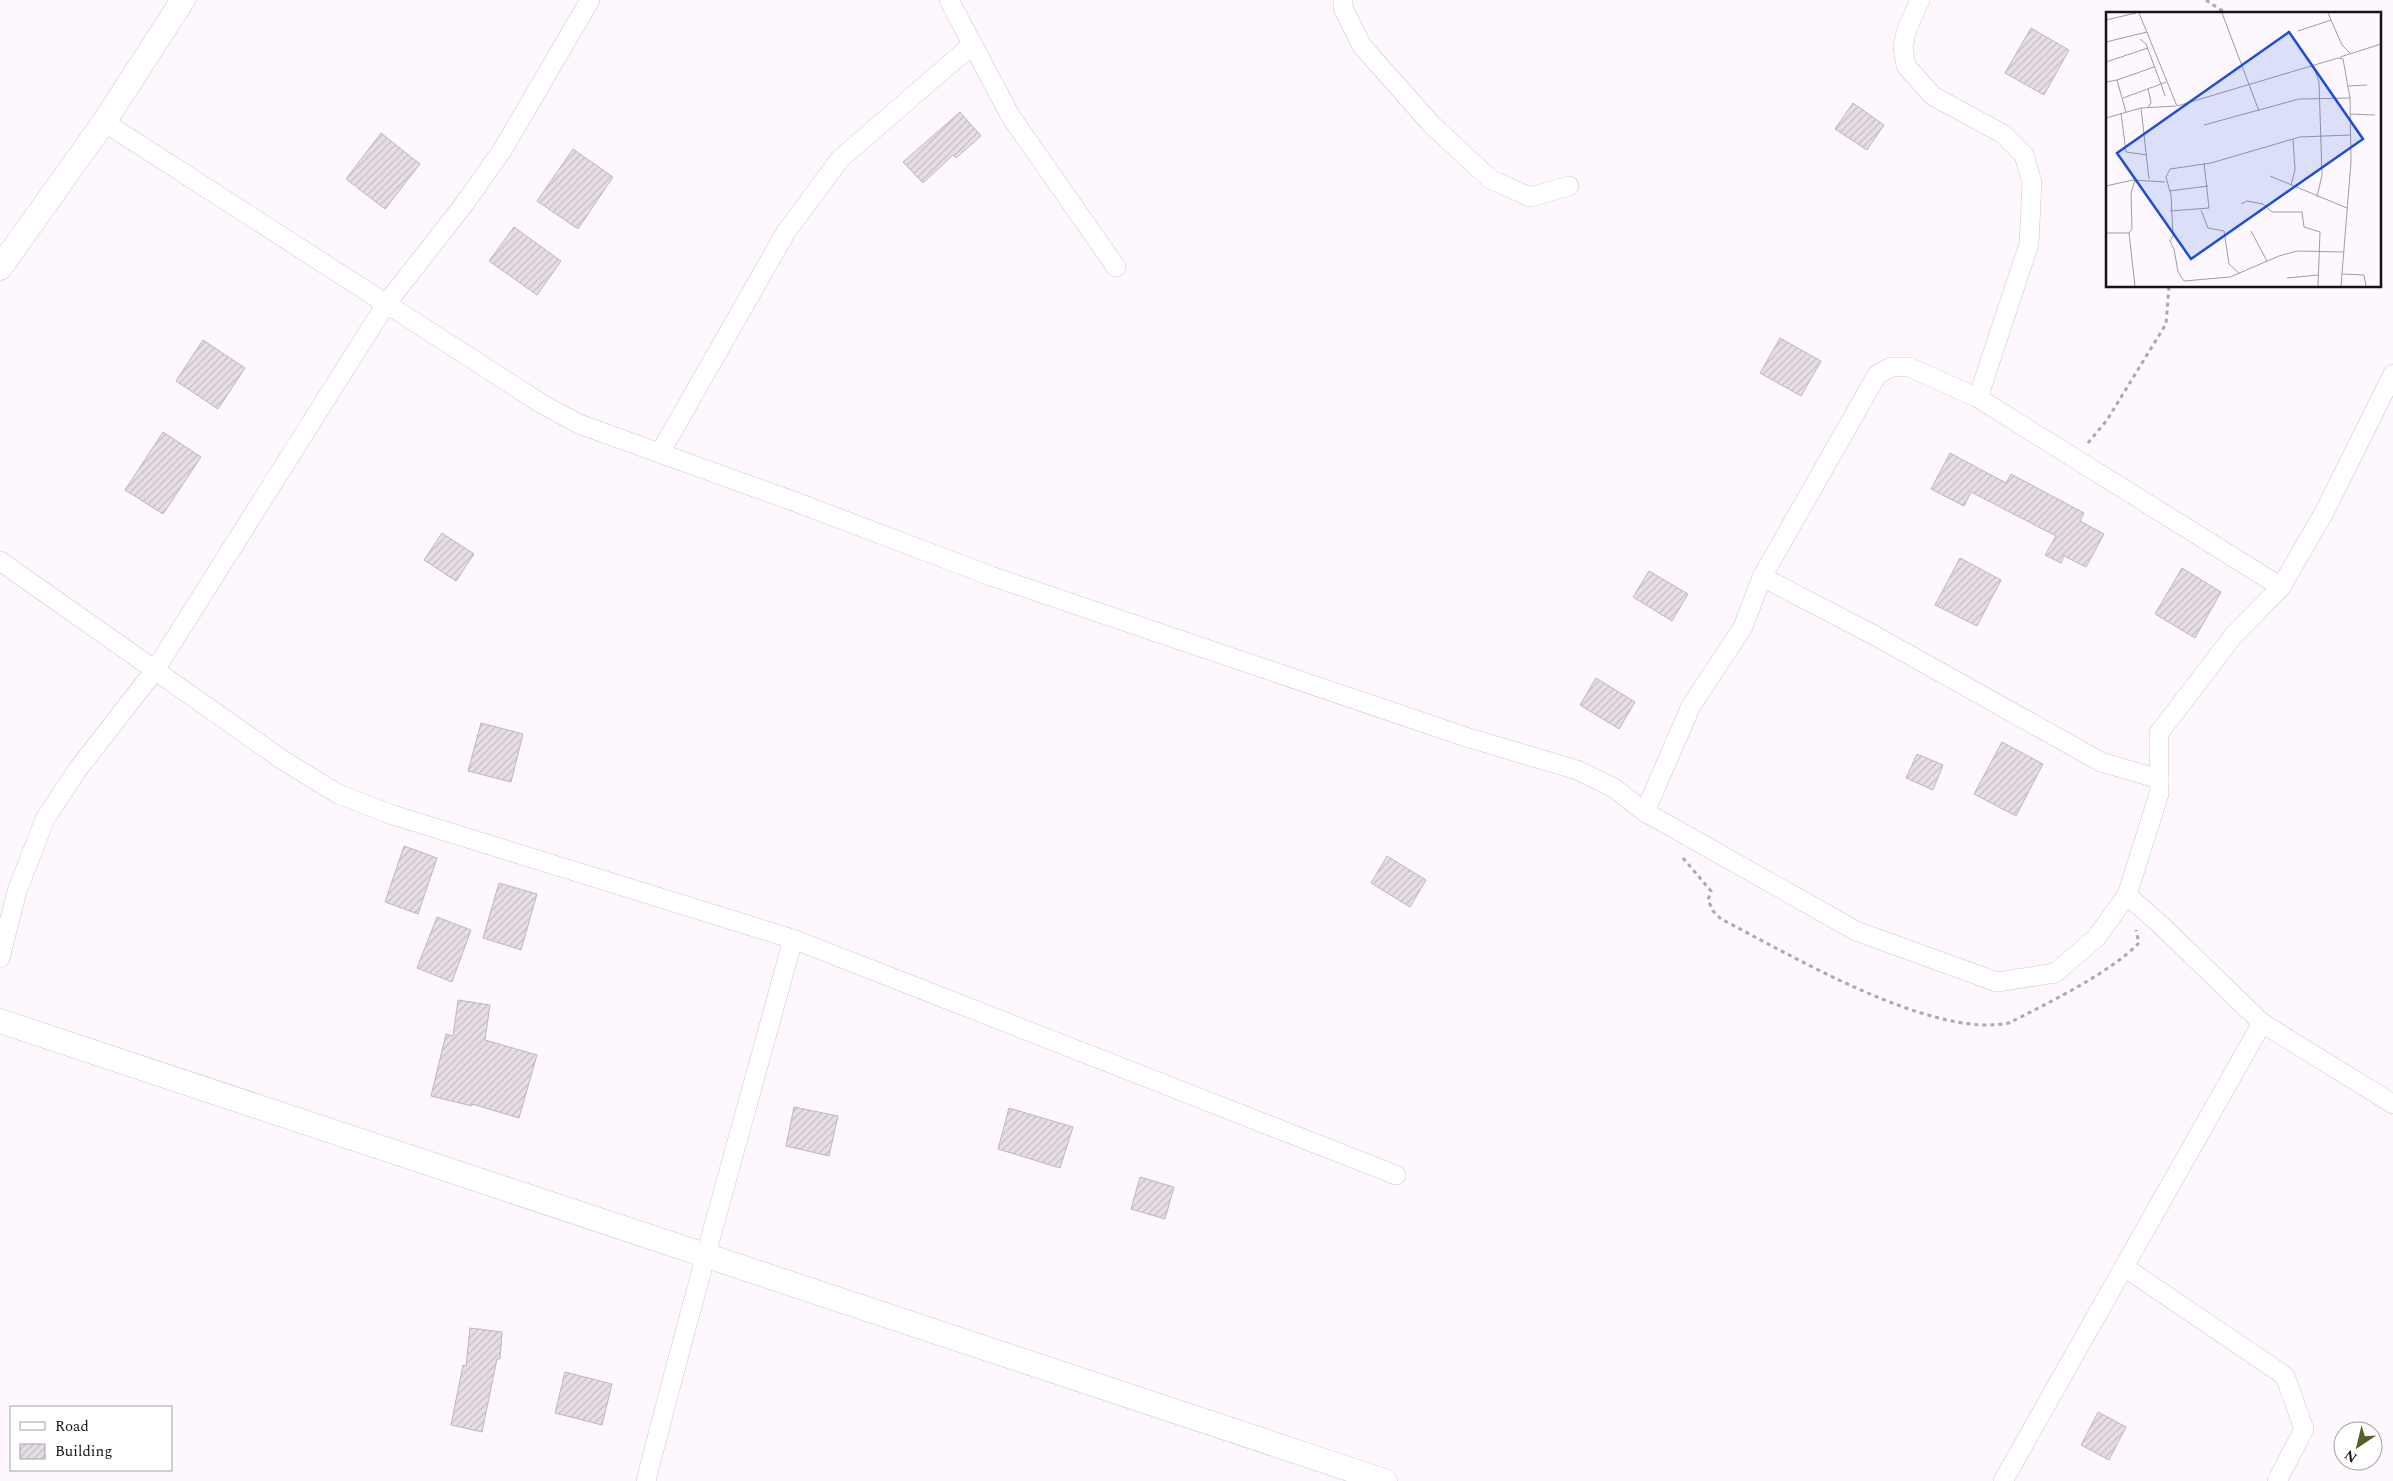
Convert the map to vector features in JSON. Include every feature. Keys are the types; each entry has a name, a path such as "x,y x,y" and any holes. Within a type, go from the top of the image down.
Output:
{"street":[{"path":"0,268 104,122 183,0"},
{"path":"0,958 17,891 45,819 78,769 155,670 386,304 465,203 503,149 590,0"},
{"path":"949,0 1011,117 1116,267"},
{"path":"1343,0 1343,8 1362,46 1432,126 1490,179 1530,197 1569,186"},
{"path":"1920,0 1907,28 1903,46 1906,66 1933,96 2003,134 2024,155 2032,182 2029,244 1978,398"},
{"path":"660,453 786,232 840,158 973,44"},
{"path":"104,122 542,404 579,424 793,501 991,576 1466,738 1577,770 1614,788 1645,812 1856,932 1997,982 2055,973 2096,938 2127,895 2159,794 2159,733 2233,636 2281,588 2325,511 2393,374"},
{"path":"1645,812 1691,706 1744,627 1762,577 1877,375 1891,367 1909,367 1978,398 2281,588"},
{"path":"0,561 284,761 338,794 393,815 793,939 1396,1174"},
{"path":"1762,577 1872,634 2101,762 2159,779"},
{"path":"2127,895 2163,927 2262,1023 2393,1104"},
{"path":"646,1481 678,1354 707,1256 793,939"},
{"path":"0,1021 1385,1481"},
{"path":"2003,1481 2262,1023"},
{"path":"2124,1267 2286,1376 2304,1429 2277,1481"}],"path":[{"path":"2206,0 2224,12"},
{"path":"2078,459 2107,420 2166,324 2168,288"}],"building":[{"path":"2031,28 2069,50 2044,95 2005,73"},
{"path":"1853,103 1884,125 1867,150 1835,129"},
{"path":"960,112 981,136 956,158 953,155 923,183 903,162"},
{"path":"381,133 420,164 385,209 346,179"},
{"path":"573,149 613,177 578,229 537,201"},
{"path":"514,227 561,261 537,295 489,261"},
{"path":"1780,338 1821,361 1801,396 1760,373"},
{"path":"203,340 245,368 218,409 176,381"},
{"path":"163,432 201,457 163,514 125,490"},
{"path":"1950,453 2006,483 2011,474 2084,513 2080,521 2104,534 2086,567 2064,556 2061,563 2045,555 2056,536 1971,492 1964,506 1931,489"},
{"path":"442,533 474,554 456,581 424,560"},
{"path":"1960,558 2001,580 1977,626 1935,605"},
{"path":"2182,568 2221,592 2195,638 2155,614"},
{"path":"1649,571 1688,594 1672,621 1633,597"},
{"path":"1596,678 1635,702 1619,729 1580,705"},
{"path":"481,723 523,734 511,782 468,771"},
{"path":"2002,742 2043,764 2016,816 1974,794"},
{"path":"1917,754 1943,765 1933,790 1906,778"},
{"path":"404,846 437,858 418,914 385,902"},
{"path":"1387,856 1426,880 1410,907 1371,883"},
{"path":"499,883 537,894 521,950 483,938"},
{"path":"437,917 471,930 452,982 417,968"},
{"path":"458,1000 490,1005 485,1040 537,1055 519,1118 472,1104 472,1106 431,1096 446,1034 453,1036"},
{"path":"794,1107 838,1116 829,1156 786,1146"},
{"path":"1009,1108 1073,1127 1060,1168 998,1149"},
{"path":"1140,1177 1174,1187 1165,1219 1131,1209"},
{"path":"470,1328 502,1332 500,1359 497,1359 482,1432 451,1425 463,1365 466,1366"},
{"path":"565,1372 612,1384 602,1425 555,1413"},
{"path":"2098,1412 2126,1427 2109,1460 2081,1445"}]}
